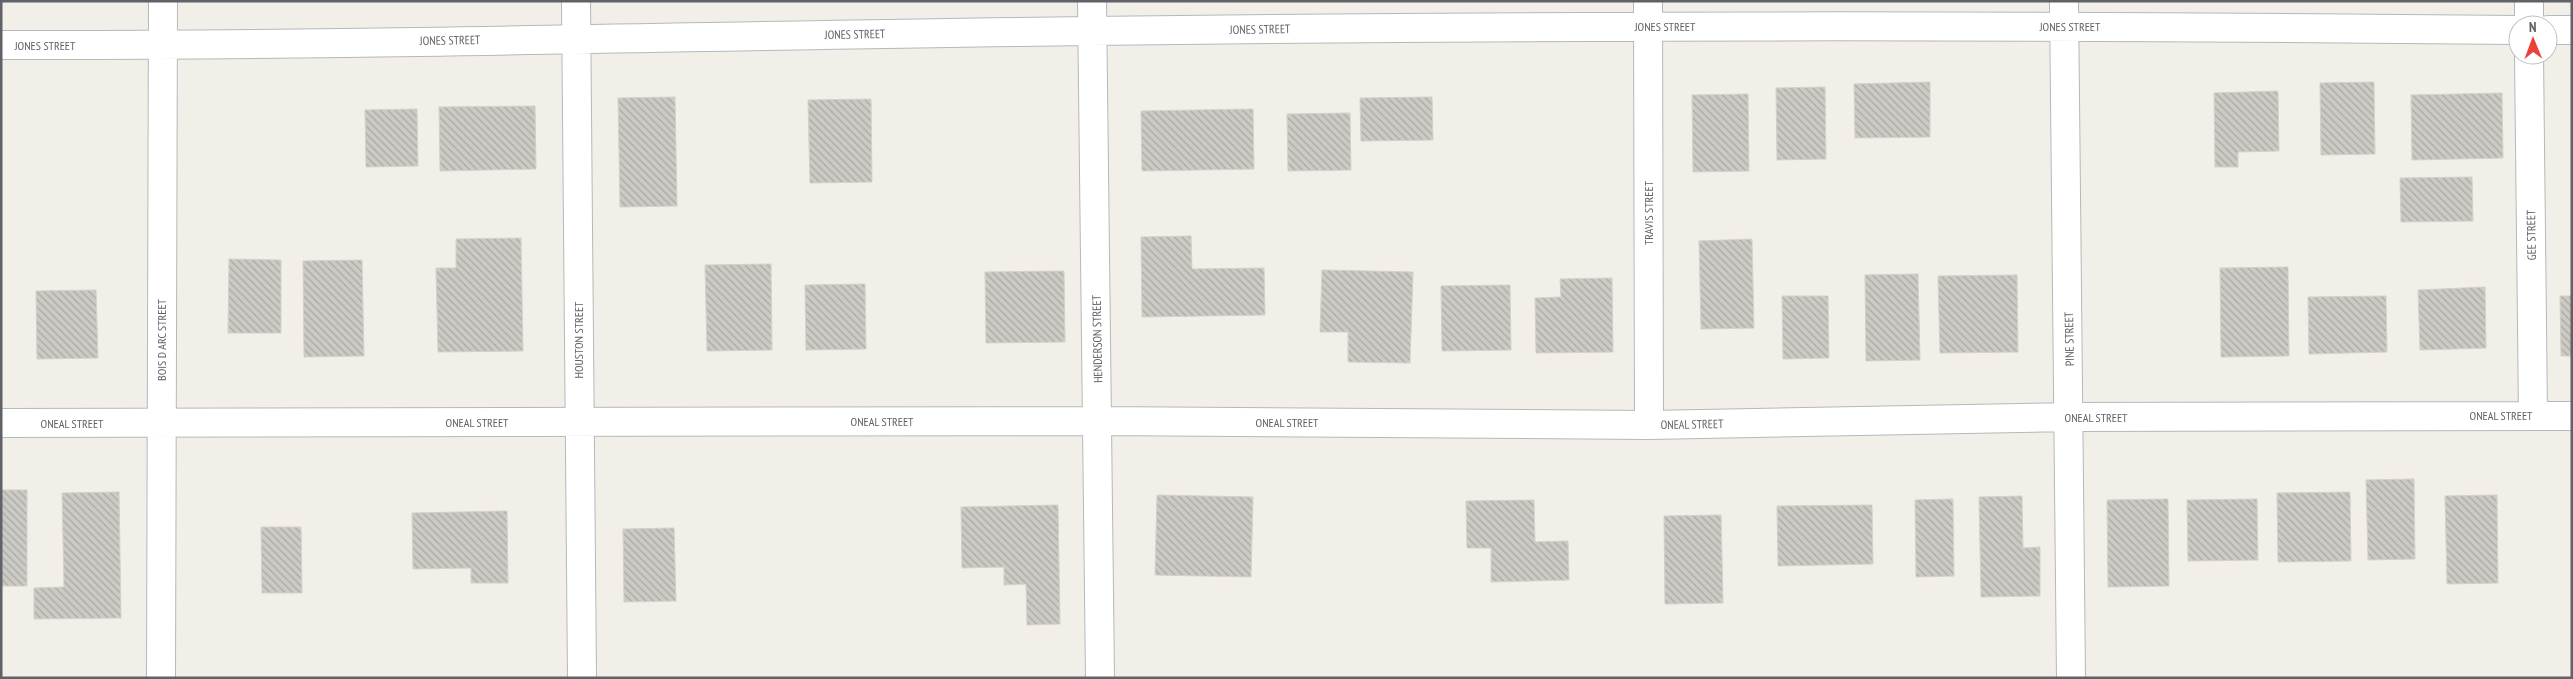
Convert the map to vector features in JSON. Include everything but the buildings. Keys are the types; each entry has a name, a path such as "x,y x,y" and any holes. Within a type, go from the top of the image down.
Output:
{"street":[{"name":"BOIS D ARC STREET","path":"161,678 163,1"},
{"name":"HOUSTON STREET","path":"576,1 582,678"},
{"name":"HENDERSON STREET","path":"1092,1 1099,421 1100,678"},
{"path":"2529,1 2529,15"},
{"name":"JONES STREET","path":"1,45 162,45 1092,31 1648,14 2064,13 2508,30"},
{"name":"PINE STREET","path":"2064,13 2070,417 2071,678"},
{"name":"TRAVIS STREET","path":"1648,14 1649,425"},
{"path":"2558,30 2572,30"},
{"name":"GEE STREET","path":"2530,65 2533,415"},
{"name":"ONEAL STREET","path":"1,423 1099,421 1649,425 2070,417 2572,416"}]}
